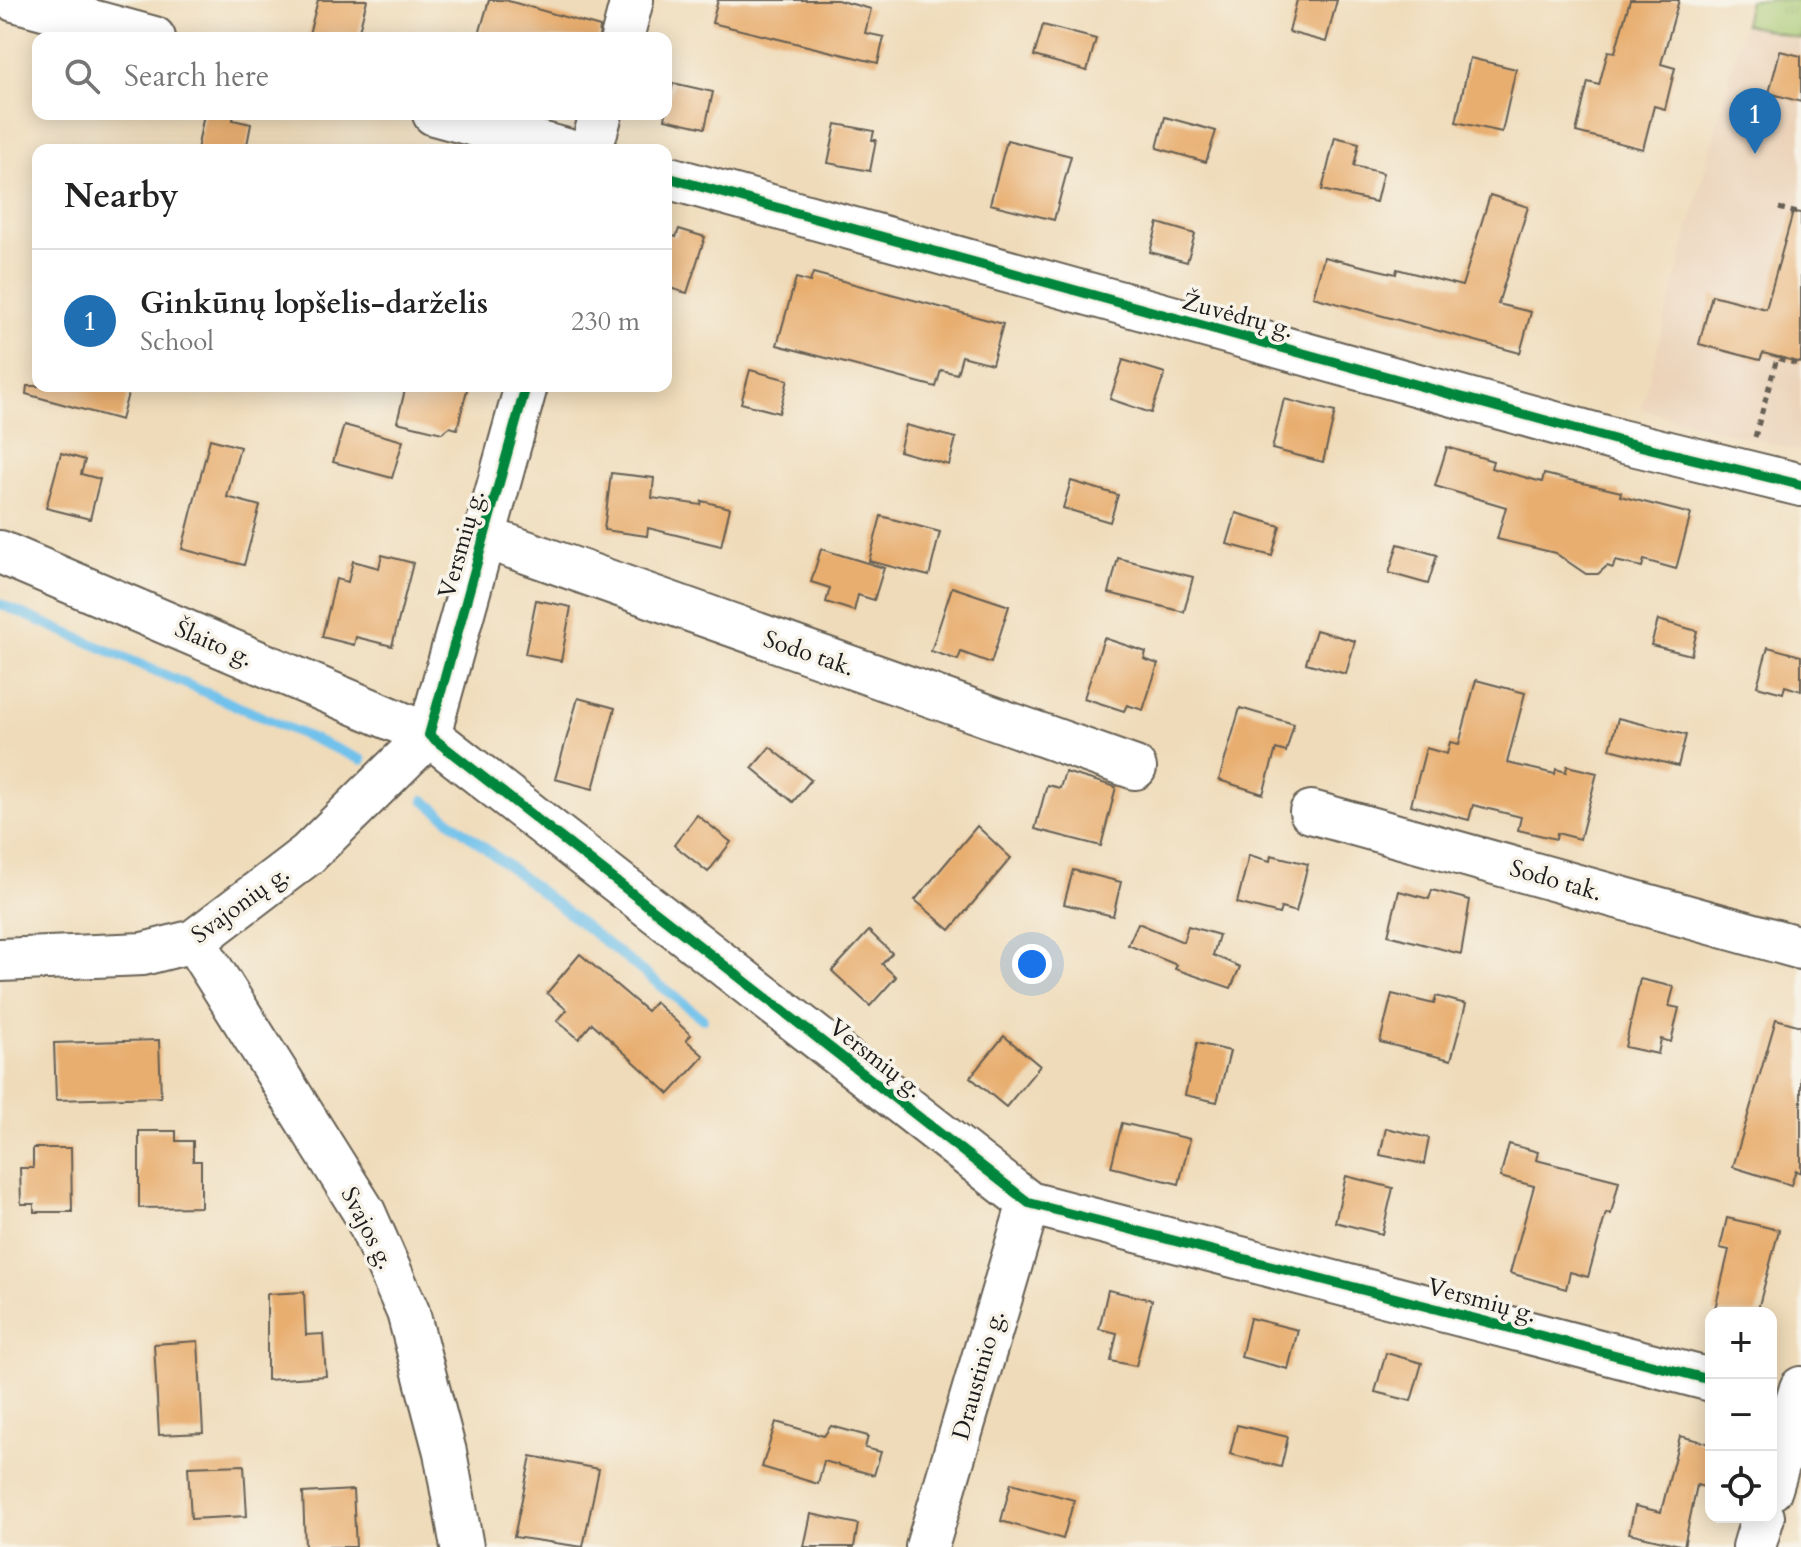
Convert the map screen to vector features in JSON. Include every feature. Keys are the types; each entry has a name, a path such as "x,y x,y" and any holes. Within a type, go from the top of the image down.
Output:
{"street":[{"path":"14,0 132,32"},
{"path":"624,32 632,0"},
{"path":"456,120 544,144"},
{"path":"593,144 599,120"},
{"name":"Žuvėdrų g.","path":"672,179 1616,440 1801,485"},
{"name":"Versmių g.","path":"524,392 429,735 1029,1203 1707,1379"},
{"name":"Sodo tak.","path":"484,537 1135,768"},
{"name":"Šlaito g.","path":"0,552 429,735"},
{"name":"Svajonių g.","path":"0,960 143,954 194,941 308,854 429,735"},
{"name":"Sodo tak.","path":"1311,812 1801,948"},
{"name":"Svajos g.","path":"194,941 364,1212 408,1312 445,1452 462,1547"},
{"name":"Draustinio g.","path":"927,1547 1029,1203"},
{"path":"1777,1463 1792,1398"},
{"path":"1754,1547 1761,1523"}],"path":[{"path":"1779,208 1801,214"},
{"path":"1746,471 1777,358 1801,365"}],"shaded area":[{"path":"1744,24 1801,39 1801,452 1641,409"}],"green space":[{"path":"1749,0 1801,0 1801,39 1744,24"}],"building":[{"path":"318,0 367,0 359,32 310,32"},
{"path":"489,0 505,0 600,27 600,32 480,32"},
{"path":"718,0 837,0 871,9 865,33 884,37 878,63 712,23"},
{"path":"1297,0 1337,0 1326,42 1289,32"},
{"path":"1630,0 1679,0 1661,64 1675,68 1665,109 1654,106 1643,149 1576,132 1588,82 1599,85 1608,51 1615,52"},
{"path":"1043,25 1096,39 1087,71 1034,56"},
{"path":"1780,51 1801,56 1801,102 1769,93"},
{"path":"1470,58 1516,69 1502,132 1456,122"},
{"path":"673,83 713,92 705,128 669,120 672,120"},
{"path":"1165,117 1216,131 1206,162 1157,148"},
{"path":"203,120 233,120 251,124 247,144 198,144"},
{"path":"836,124 874,131 872,140 876,140 870,171 828,163"},
{"path":"1335,137 1359,143 1354,166 1383,173 1376,202 1322,190"},
{"path":"1007,140 1071,156 1054,220 990,204"},
{"path":"1490,195 1528,207 1498,304 1531,312 1520,353 1313,297 1324,257 1396,274 1397,269 1462,286"},
{"path":"1793,212 1801,213 1801,363 1763,353 1760,360 1699,344 1712,295 1766,309"},
{"path":"1158,223 1195,234 1187,262 1150,252"},
{"path":"679,229 705,237 687,293 672,289 672,236 676,237"},
{"path":"813,273 1003,324 992,364 962,356 957,374 941,370 936,387 777,345 796,278 810,282"},
{"path":"1123,360 1165,373 1151,413 1110,399"},
{"path":"750,370 788,380 779,413 741,403"},
{"path":"27,386 32,386 32,392 128,392 121,420 26,394"},
{"path":"404,392 466,392 457,429 450,427 442,433 397,422"},
{"path":"1284,399 1335,412 1323,462 1272,449"},
{"path":"344,425 403,441 392,478 333,462"},
{"path":"906,425 956,438 949,465 899,451"},
{"path":"210,439 240,447 227,497 260,506 244,565 182,549"},
{"path":"1447,447 1493,461 1491,468 1542,482 1544,474 1621,492 1620,496 1691,514 1676,569 1644,560 1642,567 1615,561 1613,568 1607,566 1598,574 1586,574 1555,553 1497,539 1506,507 1435,486"},
{"path":"61,453 85,460 81,474 100,479 90,519 46,508"},
{"path":"611,473 654,478 652,498 701,505 702,501 730,508 721,546 648,528 647,536 604,530"},
{"path":"1071,481 1118,495 1110,522 1063,508"},
{"path":"1236,513 1280,526 1272,556 1227,544"},
{"path":"881,516 940,532 929,576 869,561"},
{"path":"1398,544 1437,555 1428,584 1389,573"},
{"path":"821,549 884,568 874,600 858,595 854,611 826,602 830,588 811,582"},
{"path":"382,555 413,563 392,646 356,637 354,645 322,637 336,579 348,582 353,561 379,568"},
{"path":"1118,558 1193,577 1184,612 1109,593"},
{"path":"952,587 1009,606 991,663 961,652 958,660 931,651"},
{"path":"536,600 571,607 561,661 525,654"},
{"path":"1658,620 1697,631 1691,655 1651,645"},
{"path":"1316,630 1355,641 1346,674 1306,663"},
{"path":"1104,638 1146,652 1144,659 1158,664 1143,710 1127,705 1124,711 1084,698"},
{"path":"1768,647 1801,656 1801,691 1785,686 1783,693 1757,686"},
{"path":"1476,680 1525,693 1507,763 1555,774 1556,769 1566,772 1567,766 1597,773 1580,839 1557,833 1556,839 1518,830 1521,817 1473,805 1469,820 1411,805 1426,748 1447,754 1450,742 1459,744"},
{"path":"578,698 615,708 593,789 555,779"},
{"path":"1240,708 1294,724 1286,752 1276,749 1263,794 1219,780"},
{"path":"1618,718 1686,735 1678,766 1610,749"},
{"path":"770,747 811,780 793,802 752,768"},
{"path":"1065,772 1116,787 1101,846 1035,829 1047,785 1060,788"},
{"path":"697,815 731,842 708,872 674,845"},
{"path":"977,826 1011,858 950,930 915,900"},
{"path":"1249,855 1270,861 1271,855 1308,864 1296,912 1281,908 1279,914 1237,903"},
{"path":"1073,870 1121,882 1113,916 1064,904"},
{"path":"1432,890 1470,900 1461,954 1388,935 1399,891 1429,899"},
{"path":"1138,923 1183,942 1188,926 1219,935 1213,955 1240,967 1231,988 1175,969 1177,965 1128,945"},
{"path":"869,931 892,953 882,964 896,977 870,1006 832,971"},
{"path":"580,954 647,1011 655,1002 691,1035 686,1040 704,1056 669,1094 592,1023 579,1039 557,1021 567,1010 547,993"},
{"path":"1640,979 1674,987 1669,1006 1679,1008 1671,1042 1661,1039 1658,1054 1625,1047"},
{"path":"1392,994 1434,1004 1436,996 1466,1004 1451,1060 1380,1042"},
{"path":"1776,1019 1801,1026 1801,1173 1796,1170 1791,1185 1733,1167"},
{"path":"1004,1036 1040,1066 1006,1107 970,1077"},
{"path":"159,1040 161,1097 56,1100 54,1043"},
{"path":"1197,1043 1230,1051 1217,1102 1185,1095"},
{"path":"1122,1123 1190,1139 1179,1184 1111,1167"},
{"path":"1386,1128 1429,1138 1424,1164 1380,1155"},
{"path":"139,1131 176,1131 176,1141 193,1141 193,1161 201,1161 201,1207 139,1208"},
{"path":"1509,1144 1538,1152 1536,1160 1619,1181 1611,1214 1606,1213 1588,1277 1570,1272 1566,1289 1510,1273 1534,1186 1500,1177"},
{"path":"33,1148 71,1148 72,1212 34,1212 34,1204 21,1204 20,1168 33,1168"},
{"path":"1346,1176 1393,1188 1382,1234 1335,1222"},
{"path":"1727,1218 1779,1230 1759,1307 1715,1307 1729,1250 1720,1248"},
{"path":"1108,1290 1152,1300 1136,1366 1111,1361 1117,1333 1099,1329"},
{"path":"304,1292 306,1335 323,1334 326,1376 267,1380 267,1294"},
{"path":"1250,1318 1298,1330 1288,1369 1241,1357"},
{"path":"198,1341 203,1433 159,1435 154,1344"},
{"path":"1386,1353 1422,1363 1411,1401 1375,1392"},
{"path":"776,1422 824,1436 831,1426 868,1436 865,1448 881,1452 874,1475 824,1461 818,1484 762,1467"},
{"path":"1237,1425 1288,1437 1281,1467 1230,1454"},
{"path":"1680,1436 1705,1442 1705,1487 1697,1485 1684,1546 1629,1533 1635,1506 1661,1512"},
{"path":"531,1456 599,1469 583,1547 514,1537"},
{"path":"244,1465 247,1516 191,1519 188,1467"},
{"path":"1011,1483 1074,1500 1063,1539 1001,1521"},
{"path":"353,1490 356,1547 305,1547 303,1493"},
{"path":"811,1514 858,1524 854,1547 804,1547"}],"waterway":[{"path":"0,604 362,760"},
{"path":"424,800 703,1019"}],"cycle path":[{"path":"672,179 1616,440 1801,485"},
{"path":"524,392 429,735 1029,1203 1707,1379"}],"place":[{"name":"Ginkūnų lopšelis-darželis","path":"1755,154"}]}
